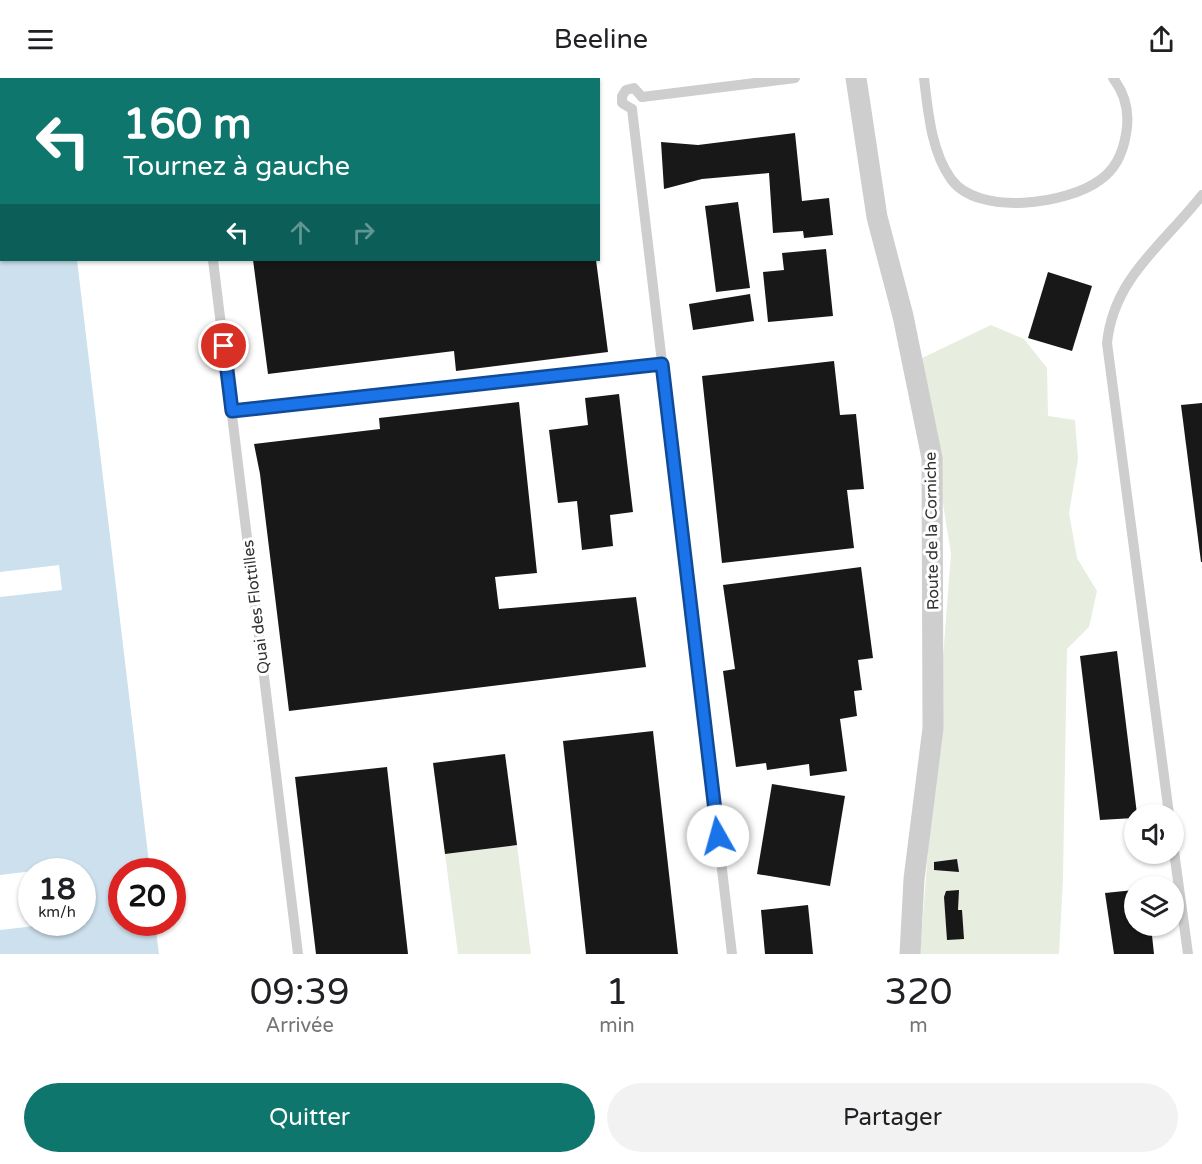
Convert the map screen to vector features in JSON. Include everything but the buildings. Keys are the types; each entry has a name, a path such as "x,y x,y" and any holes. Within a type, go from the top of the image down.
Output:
{"street":[{"name":"Route de la Corniche","path":"856,84 877,216 903,316 932,458 933,728 914,879 910,954"}],"lane":[{"path":"642,97 795,78"},
{"path":"924,78 928,111 937,150 952,180 973,196 996,202 1019,203 1054,198 1084,190 1115,166 1124,146 1128,124 1127,108 1122,92 1113,78"},
{"path":"628,83 640,92 642,97 638,107 632,109 622,103 622,96 628,83"},
{"path":"632,109 732,954"},
{"path":"1168,804 1107,344 1109,320 1119,294 1134,273 1202,195"},
{"name":"Quai des Flottilles","path":"213,261 298,954"},
{"path":"232,411 662,364"},
{"path":"1176,864 1188,954"}],"shaded area":[{"path":"991,325 1024,339 1047,368 1048,416 1075,420 1078,459 1069,513 1077,558 1097,591 1089,627 1067,649 1063,878 1059,954 920,954 951,554 920,359"},
{"path":"517,845 531,954 458,954 445,854"}],"water":[{"path":"0,261 77,261 148,858 108,858 108,936 157,936 159,954 0,954"}],"pier":[{"path":"59,565 62,590 0,597 0,572"},
{"path":"18,873 18,928 0,930 0,875"}],"route":[{"path":"224,346 232,411 662,364 718,836"}]}
